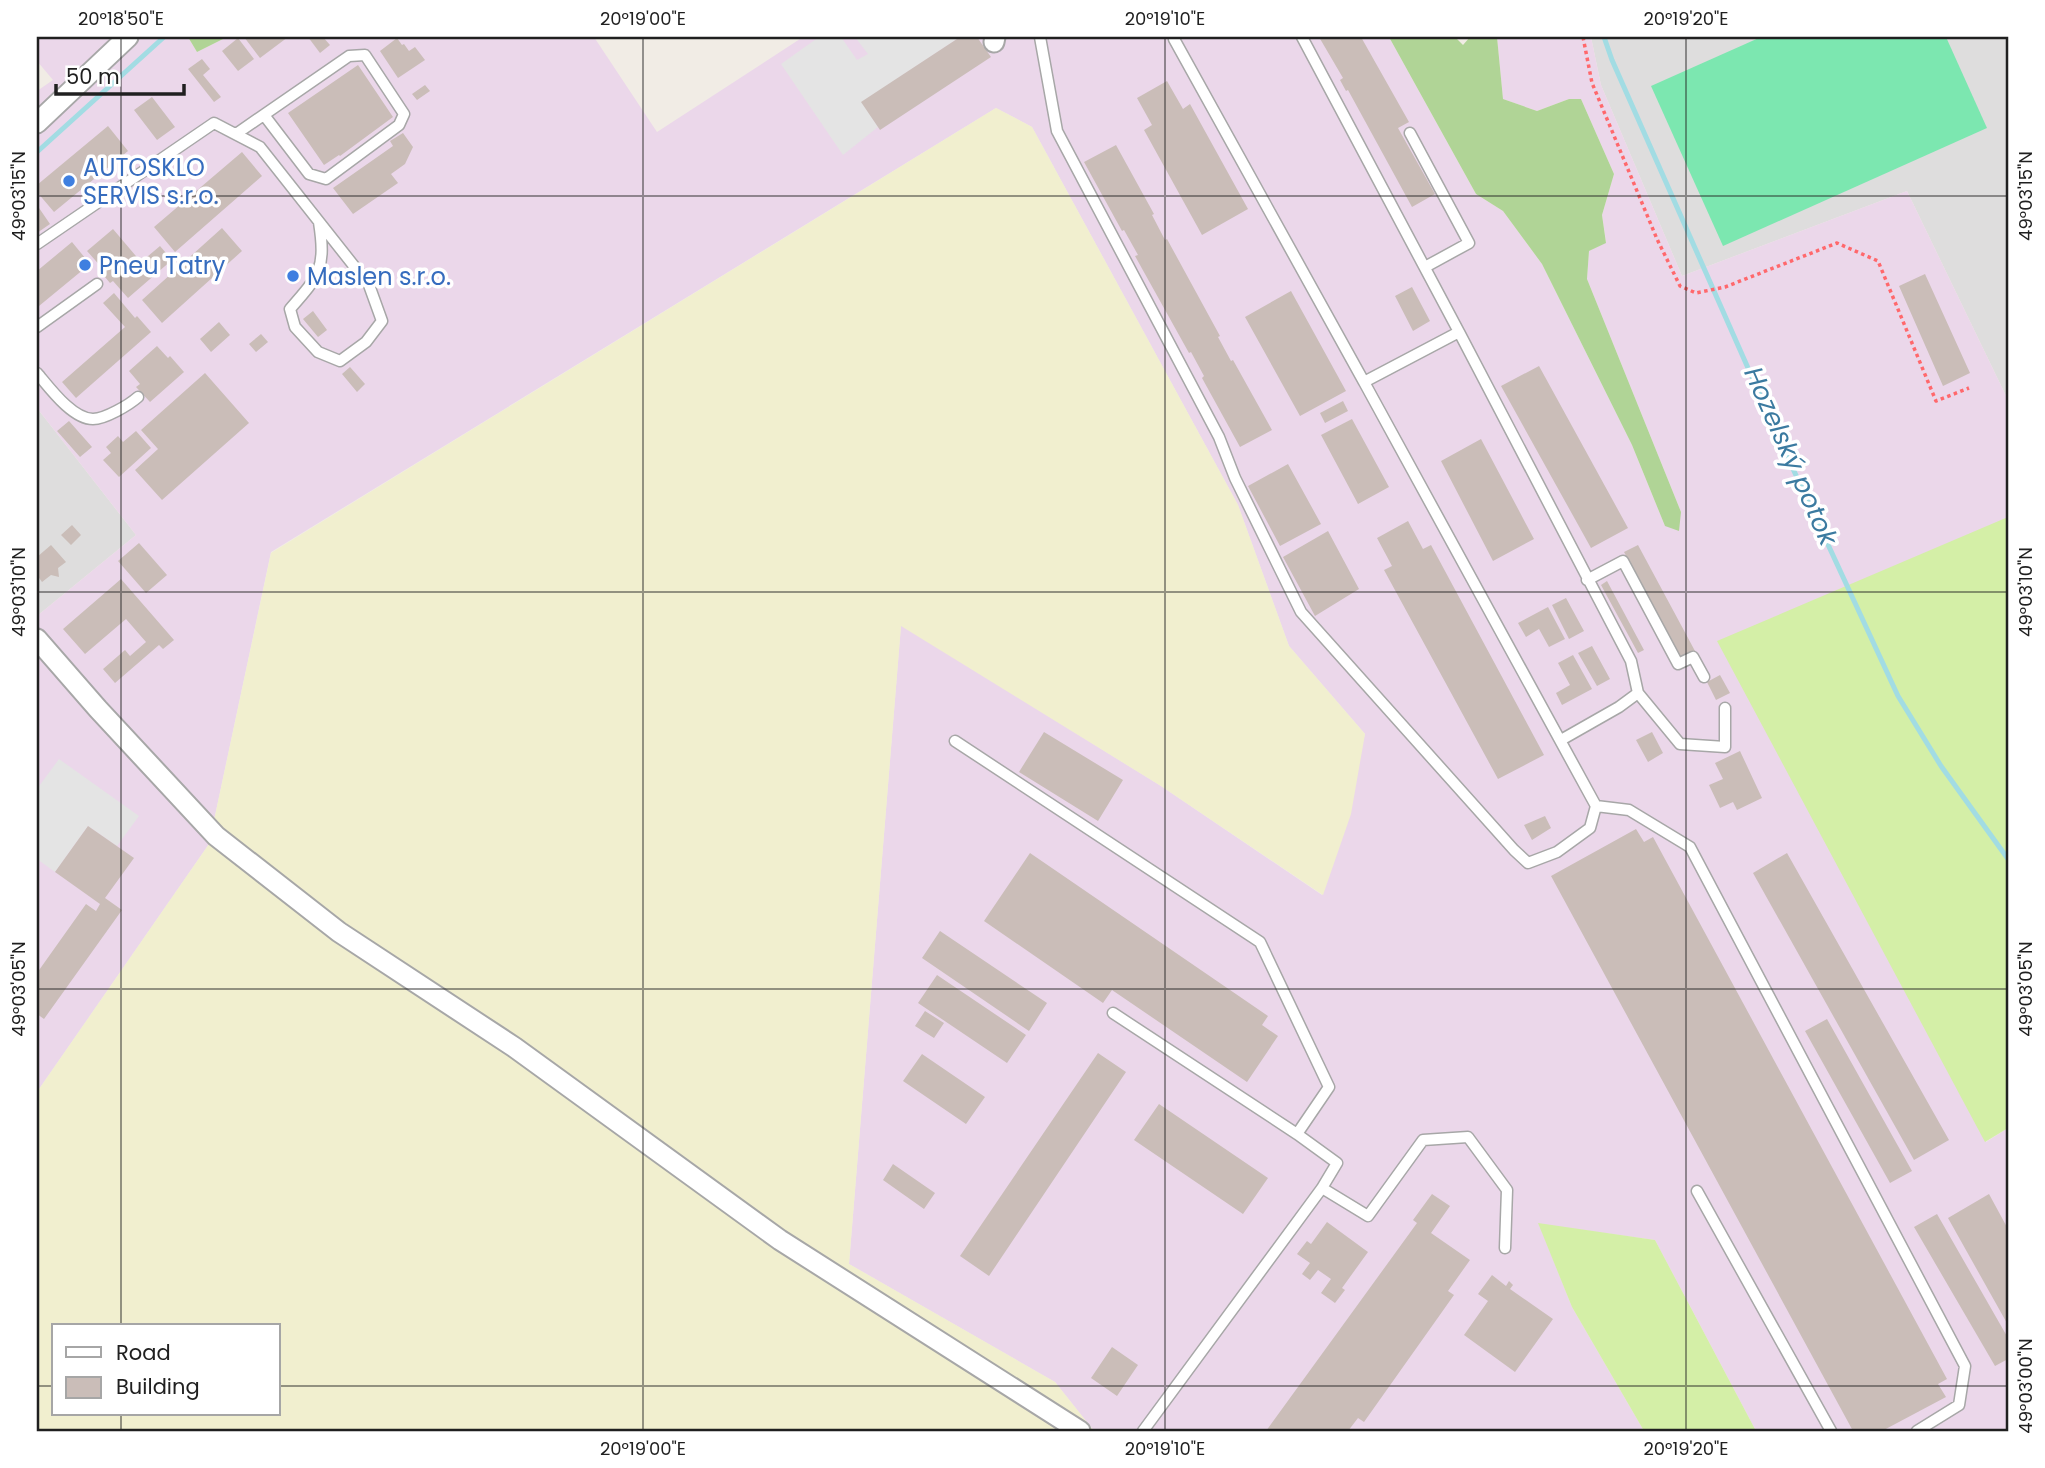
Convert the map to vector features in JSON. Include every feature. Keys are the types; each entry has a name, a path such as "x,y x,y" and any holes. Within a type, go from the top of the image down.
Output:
{"street":[{"path":"37,123 128,37"},
{"path":"37,639 216,836 339,932 514,1047 780,1240 1080,1431"}],"lane":[{"path":"1040,37 1057,131 1219,436 1235,478 1301,612 1514,850 1528,863 1557,852 1590,828 1596,806 1174,39"},
{"path":"1302,37 1630,660 1638,693 1680,744 1725,747 1725,708"},
{"path":"236,134 349,56 365,55 404,114 399,125 326,178 309,174 264,115"},
{"path":"37,244 214,122 260,147 369,285 382,321 366,342 340,361 318,352 295,327 290,309 318,274 323,248 319,222"},
{"path":"1410,133 1469,243 1425,267"},
{"path":"37,327 97,284"},
{"path":"1364,382 1459,332"},
{"path":"37,373 73,412 92,419 124,408 138,397"},
{"path":"1587,580 1623,561 1678,664 1693,656 1704,677"},
{"path":"1561,740 1638,693"},
{"path":"955,741 1260,942 1329,1087 1297,1134"},
{"path":"1596,806 1629,810 1690,847 1965,1366 1959,1405 1917,1431"},
{"path":"1113,1013 1337,1163 1322,1188 1143,1431"},
{"path":"1322,1188 1368,1216 1423,1140 1468,1137 1507,1190 1505,1248"},
{"path":"1697,1191 1831,1431"}],"path":[{"path":"1583,37 1592,83 1657,239 1680,286 1696,293 1725,287 1837,243 1878,261 1936,401 1969,388"}],"shaded area":[{"path":"37,37 188,37 197,52 227,37 594,37 657,132 803,37 1389,37 1476,194 1503,211 1542,264 1632,445 1665,526 1681,512 1587,279 1589,251 1606,242 1602,215 1614,174 1581,99 1569,99 1537,111 1503,99 1497,37 1591,37 1601,85 1682,276 1907,191 2008,400 2008,517 1986,1142 2008,1128 2008,1431 1756,1431 1655,1240 1539,1224 1572,1307 1644,1431 1094,1431 1055,1382 849,1264 901,625 1161,786 1322,895 1365,734 1289,646 1238,505 1032,127 996,108 271,552 209,844 37,1092 37,616 136,535 37,408 37,91 53,80 37,61"},
{"path":"819,37 841,37 857,60 868,54 855,37 960,37 862,102 878,127 843,155 781,64"},
{"path":"1591,37 2008,37 2008,400 1907,191 1682,276 1601,85"},
{"path":"996,108 1032,127 1238,505 1289,646 1365,734 1351,814 1323,895 1161,786 901,626 849,1264 1055,1382 1094,1431 37,1431 37,1092 209,844 271,553"},
{"path":"37,408 136,535 37,616"},
{"path":"59,759 139,816 117,846 88,826 55,872 37,859 37,796 40,792 37,789"}],"green space":[{"path":"188,37 227,37 197,52"},
{"path":"1389,37 1455,37 1463,45 1470,37 1497,37 1503,99 1537,111 1569,99 1581,99 1614,174 1602,215 1606,243 1589,251 1587,279 1681,512 1679,531 1665,526 1632,445 1542,264 1503,211 1476,194"},
{"path":"1761,37 1946,37 1987,128 1723,246 1651,86"},
{"path":"2008,517 2008,1128 1985,1142 1717,641"},
{"path":"1538,1223 1655,1240 1756,1431 1644,1431 1572,1307"}],"building":[{"path":"244,37 288,37 260,58"},
{"path":"308,37 323,37 330,45 320,53"},
{"path":"960,37 977,37 991,57 880,130 861,102"},
{"path":"1319,37 1361,37 1409,122 1398,128 1435,194 1412,207 1348,90 1346,91 1340,80 1343,78"},
{"path":"238,38 254,59 238,71 222,51"},
{"path":"397,38 409,51 415,47 425,60 398,78 380,51"},
{"path":"202,59 210,69 203,75 221,97 214,102 188,69"},
{"path":"358,65 393,117 324,165 288,113"},
{"path":"1167,81 1183,109 1190,104 1248,209 1202,235 1144,130 1152,125 1137,98"},
{"path":"425,85 430,91 417,100 412,94"},
{"path":"152,97 175,127 157,140 134,110"},
{"path":"108,126 128,151 54,212 37,192 37,185"},
{"path":"403,133 413,147 405,164 391,174 398,183 353,214 333,188 393,146 390,141"},
{"path":"1116,145 1231,361 1233,360 1272,430 1240,447 1202,378 1204,376 1191,352 1189,353 1135,256 1138,255 1084,162"},
{"path":"242,152 262,176 175,252 154,227"},
{"path":"37,205 50,224 37,233"},
{"path":"222,228 242,251 162,323 142,300"},
{"path":"113,229 141,262 160,246 172,260 128,298 113,281 110,283 100,271 103,269 87,251"},
{"path":"72,242 90,264 39,306 37,271"},
{"path":"1925,274 1970,373 1943,386 1899,286"},
{"path":"1412,287 1430,321 1413,331 1395,296"},
{"path":"1291,291 1346,391 1300,416 1245,317"},
{"path":"114,293 151,332 76,398 62,382 125,327 103,303"},
{"path":"313,311 327,330 318,337 303,319"},
{"path":"219,322 230,335 211,352 200,339"},
{"path":"261,334 268,342 256,352 249,344"},
{"path":"157,346 184,372 150,402 136,387 140,384 129,371"},
{"path":"1539,366 1628,528 1591,548 1501,386"},
{"path":"350,367 365,384 357,392 342,374"},
{"path":"205,373 249,423 162,500 135,470 158,449 141,430"},
{"path":"1343,401 1348,411 1325,423 1320,413"},
{"path":"1352,419 1389,487 1358,504 1321,435"},
{"path":"69,421 92,447 80,457 57,431"},
{"path":"136,431 151,448 119,477 103,460 111,453 106,447 118,436 123,442"},
{"path":"1481,439 1534,539 1493,561 1441,461"},
{"path":"1288,464 1321,524 1280,546 1248,486"},
{"path":"1408,521 1423,549 1431,545 1544,755 1498,779 1384,570 1392,566 1377,538"},
{"path":"72,525 81,535 71,545 61,535"},
{"path":"1328,531 1359,589 1315,616 1283,557"},
{"path":"139,543 167,575 146,593 118,561"},
{"path":"51,545 66,562 58,568 59,577 51,575 42,582 37,575 37,557"},
{"path":"1638,545 1695,651 1681,658 1624,552"},
{"path":"121,579 174,640 163,649 159,645 115,683 103,669 125,650 130,656 146,642 126,619 85,654 63,629"},
{"path":"1607,581 1644,650 1638,653 1601,585"},
{"path":"1566,598 1584,631 1569,639 1552,605"},
{"path":"1548,607 1565,639 1549,647 1539,629 1526,637 1518,623"},
{"path":"1592,646 1610,679 1597,686 1578,653"},
{"path":"1573,655 1592,689 1562,705 1556,693 1570,685 1558,663"},
{"path":"1720,675 1730,693 1716,700 1707,682"},
{"path":"1044,732 1123,780 1098,821 1019,772"},
{"path":"1652,732 1663,753 1648,762 1636,740"},
{"path":"1740,751 1762,798 1737,810 1733,802 1720,808 1709,785 1723,779 1715,763"},
{"path":"1545,816 1551,828 1532,840 1524,825"},
{"path":"88,826 134,858 105,898 122,910 44,1019 37,1014 37,973 86,904 96,911 100,904 55,872"},
{"path":"1636,829 1644,842 1653,837 1947,1379 1938,1384 1946,1397 1882,1431 1853,1431 1551,876"},
{"path":"1030,853 1268,1016 1262,1025 1278,1036 1247,1082 1112,990 1103,1003 984,921"},
{"path":"1787,853 1949,1140 1914,1160 1753,873"},
{"path":"940,931 1047,1003 1029,1031 922,958"},
{"path":"937,975 1026,1035 1007,1063 918,1003"},
{"path":"925,1011 944,1023 934,1038 915,1026"},
{"path":"1827,1019 1912,1171 1890,1183 1805,1031"},
{"path":"1098,1053 1126,1072 989,1276 960,1256"},
{"path":"922,1054 985,1097 966,1124 903,1081"},
{"path":"1159,1104 1268,1178 1243,1214 1134,1140"},
{"path":"893,1164 935,1193 924,1209 883,1180"},
{"path":"1432,1194 1450,1206 1431,1233 1470,1260 1448,1291 1454,1295 1364,1422 1358,1418 1348,1431 1266,1431 1417,1223 1413,1220"},
{"path":"1989,1194 2008,1229 2008,1325 1948,1218"},
{"path":"1937,1214 2008,1338 2008,1359 1995,1366 1914,1227"},
{"path":"1327,1222 1368,1252 1342,1288 1345,1290 1335,1303 1321,1293 1331,1279 1318,1270 1310,1280 1302,1274 1310,1263 1297,1254 1307,1241 1311,1244"},
{"path":"1492,1275 1506,1286 1509,1281 1513,1285 1510,1289 1553,1319 1515,1372 1464,1335 1488,1301 1478,1294"},
{"path":"1112,1347 1138,1365 1117,1396 1091,1378"}],"waterway":[{"path":"37,152 164,37"},
{"name":"Hozelský potok","path":"1604,37 1782,445 1898,696 1941,766 2008,859"}],"place":[{"name":"AUTOSKLO SERVIS s.r.o.","path":"69,181"},
{"name":"Pneu Tatry","path":"85,265"},
{"name":"Maslen s.r.o.","path":"293,276"}]}
